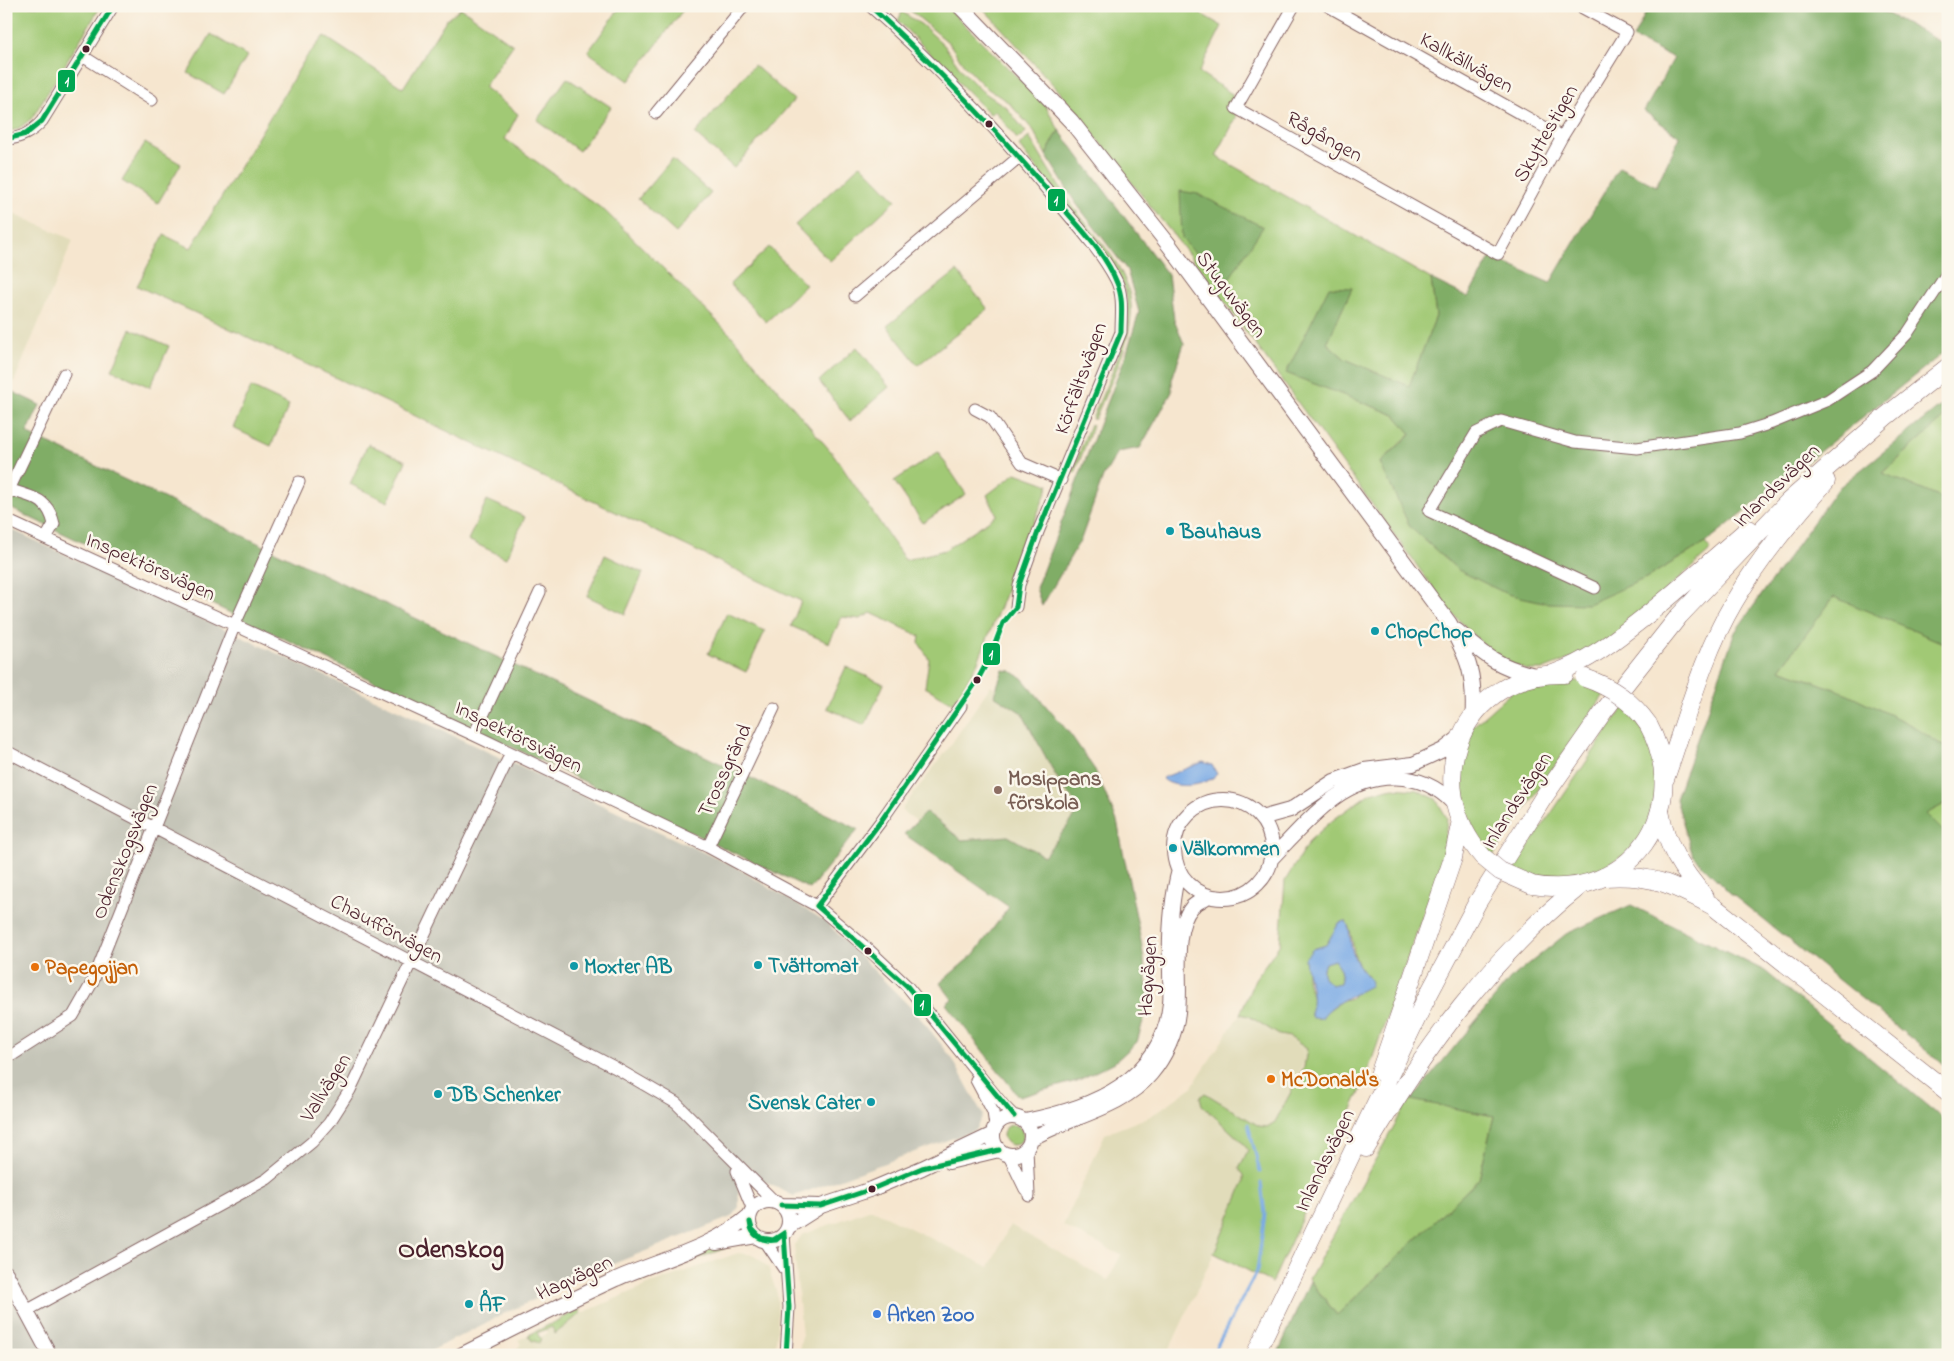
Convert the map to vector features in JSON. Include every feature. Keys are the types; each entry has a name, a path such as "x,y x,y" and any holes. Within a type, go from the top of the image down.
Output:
{"main road":[{"name":"Stuguvägen","path":"960,6 1070,121 1169,244 1449,624 1463,648 1471,672 1472,716"},
{"name":"Inlandsvägen","path":"1265,1355 1424,1003 1477,903 1543,798 1603,712 1679,616 1788,502 1849,447 1948,367"},
{"name":"Inlandsvägen","path":"1255,1355 1431,1007 1485,905 1549,800 1606,718 1684,623 1781,520 1890,424 1948,380"},
{"path":"1837,469 1789,523 1756,567 1733,603 1710,653 1664,779 1660,811 1655,825 1639,850 1629,861 1604,877 1581,885 1556,888 1532,885 1505,874 1483,857 1460,825 1453,803 1452,763 1460,737 1472,716 1501,690 1582,663 1603,650 1849,447"},
{"name":"Stuguvägen","path":"1449,624 1486,657 1502,666 1545,675"},
{"path":"1545,675 1585,678 1598,682 1621,695 1636,708 1648,724 1660,751 1664,779"},
{"path":"1660,811 1663,829 1678,863 1713,906"},
{"path":"1352,1162 1447,877 1460,825"},
{"path":"1604,877 1632,876 1656,879 1679,888 1713,906 1948,1092"},
{"path":"1352,1162 1448,1022 1501,960 1552,908 1581,885"}],"street":[{"path":"6,139 22,136 42,121 84,57 113,6"},
{"path":"656,113 744,6"},
{"name":"Körfältsvägen","path":"870,6 899,32 1019,158 1069,215 1096,250 1116,281 1122,302 1121,332 1019,585 1016,607"},
{"name":"Rågången","path":"1294,6 1236,108 1498,254"},
{"name":"Kallkällvägen","path":"1328,6 1562,137"},
{"name":"Skyttestigen","path":"1498,254 1562,137 1627,32 1579,6"},
{"path":"84,57 152,100"},
{"path":"855,296 1019,158"},
{"path":"1595,588 1429,511 1476,433 1487,426 1501,421 1576,442 1637,448 1740,433 1772,423 1828,400 1872,371 1907,334 1948,272"},
{"path":"46,538 54,524 51,511 36,498 7,491 64,374"},
{"path":"975,409 990,418 1022,463 1061,480"},
{"name":"Odenskogsvägen","path":"6,1059 73,1016 93,981 235,624 300,482"},
{"name":"Inspektörsvägen","path":"6,520 474,735 708,847 817,906 869,950 906,986 965,1059 1020,1119"},
{"path":"474,735 540,592"},
{"path":"817,906 881,821 961,706"},
{"name":"Trossgränd","path":"708,847 774,708"},
{"path":"1260,818 1290,810 1334,781 1364,770 1413,764 1443,750 1460,737"},
{"name":"Chaufförvägen","path":"6,751 614,1067 676,1103 733,1162 778,1204"},
{"name":"Vallvägen","path":"28,1310 267,1179 312,1142 329,1123 350,1090 511,753"},
{"path":"1271,859 1335,797 1358,786 1382,779 1415,779 1430,784 1453,803"},
{"path":"1229,800 1242,804 1260,818 1272,840 1271,859 1265,876 1251,890 1232,898 1208,896 1189,885 1179,870 1174,850 1176,834 1185,818 1194,809 1212,801 1229,800"},
{"name":"Hagvägen","path":"1020,1119 1099,1100 1125,1084 1147,1063 1163,1033 1170,1003 1172,893 1179,870"},
{"name":"Hagvägen","path":"1029,1144 1045,1131 1120,1100 1151,1074 1173,1038 1178,1012 1180,938 1185,919 1193,907 1208,896"},
{"name":"Inspektörsvägen","path":"965,1059 993,1112 994,1130"},
{"path":"761,1238 775,1240 821,1206 872,1190 922,1168 994,1130 1002,1119 1020,1119 1031,1129 1029,1144 1029,1196 1004,1152 994,1141 994,1130"},
{"path":"922,1168 1004,1152 1016,1154 1029,1144"},
{"name":"Chaufförvägen","path":"733,1162 752,1213"},
{"path":"785,1270 761,1238 750,1228 752,1213 761,1203 821,1206"},
{"path":"778,1204 789,1217 786,1231 785,1270 790,1316 786,1355"},
{"name":"Hagvägen","path":"461,1355 617,1279 708,1244 738,1226 752,1213"},
{"name":"Hagvägen","path":"708,1244 761,1238"},
{"path":"6,1273 28,1310 50,1355"}],"shaded area":[{"path":"6,210 73,240 6,401"},
{"path":"6,527 737,868 825,921 917,1014 952,1058 983,1115 975,1130 794,1196 761,1180 751,1167 738,1176 739,1207 731,1217 618,1262 505,1313 423,1355 6,1355"},
{"name":"Mosippans förskola","path":"991,685 1023,712 1098,813 1025,896 901,810 948,749"},
{"path":"1240,1014 1249,1016 1279,1035 1290,1037 1307,1048 1307,1056 1275,1122 1267,1127 1259,1126 1242,1142 1248,1150 1239,1169 1244,1175 1244,1182 1167,1355 798,1355 802,1336 794,1245 802,1235 871,1209 989,1267 1010,1225 1108,1280 1121,1255 1063,1226 1105,1134 1151,1116 1191,1088"},
{"path":"738,1253 754,1255 768,1267 777,1294 778,1325 774,1355 542,1355 546,1351 537,1355 499,1355 517,1349 521,1344 518,1340 529,1335 531,1340 541,1339 540,1337 548,1333 546,1329 552,1326 555,1334 580,1314 645,1286"}],"green space":[{"path":"6,6 101,6 32,118 20,127 10,131 6,131"},
{"path":"621,6 678,6 683,10 629,81 588,52"},
{"path":"905,6 946,6 1045,105 1059,130 1046,155 1033,130 1008,102 985,87 964,65 949,43"},
{"path":"981,6 1187,6 1222,26 1199,72 1232,94 1236,118 1216,156 1431,279 1436,316 1409,387 1345,359 1327,343 1352,288 1287,373 1395,415 1411,433 1380,463 1646,578 1705,543 1711,550 1603,646 1542,670 1527,670 1495,657 1450,611 1202,271 1059,91"},
{"path":"1649,6 1873,6 1948,46 1948,349 1705,543 1646,578 1588,604 1548,603 1507,594 1458,570 1410,527 1380,463 1411,434 1395,415 1286,373 1329,287 1352,288 1327,343 1345,359 1409,386 1436,316 1431,279 1468,297 1491,257 1550,283 1619,167 1656,186 1680,137 1644,111 1674,58 1633,38"},
{"path":"461,8 513,45 484,87 518,114 505,139 605,211 731,335 834,455 905,560 945,550 997,515 987,495 1016,473 1049,485 977,664 953,703 925,687 929,659 919,643 920,636 871,613 860,619 842,617 829,643 791,626 801,601 332,376 137,286 164,235 191,248 305,59 324,36 403,88 446,20"},
{"path":"902,12 922,25 944,45 963,72 982,91 1006,107 1026,132 1017,139 995,111 990,114 898,21"},
{"path":"211,34 247,56 224,94 188,73"},
{"path":"754,65 794,100 734,168 695,134"},
{"path":"567,78 611,107 579,151 537,120"},
{"path":"1059,130 1168,275 1174,319 1184,344 1172,379 1172,392 1140,448 1118,452 1103,477 1081,539 1042,606 1036,588 1127,352 1139,312 1127,270 1075,202 1046,155"},
{"path":"1029,137 1069,201 1110,254 1126,284 1130,299 1131,316 1126,342 1117,369 1095,419 1092,419 1112,372 1123,339 1127,306 1125,290 1115,269 1019,146"},
{"path":"145,143 181,164 158,203 122,181"},
{"path":"672,159 711,193 676,233 638,199"},
{"path":"861,164 896,200 830,261 795,225"},
{"path":"1180,191 1198,194 1263,227 1225,285 1182,239"},
{"path":"769,247 806,285 766,322 730,284"},
{"path":"957,271 988,309 918,365 887,326"},
{"path":"131,329 169,346 150,387 112,370"},
{"path":"857,347 889,387 850,421 819,381"},
{"path":"251,387 289,405 271,446 233,428"},
{"path":"11,391 40,405 27,433 858,829 810,889 12,509 6,498 6,401"},
{"path":"1948,400 1948,414 1883,473 1948,501 1948,645 1834,597 1780,669 1848,694 1913,726 1946,748 1948,802 1926,814 1948,836 1948,1068 1729,892 1693,856 1676,799 1735,632 1837,489"},
{"path":"1948,414 1948,501 1882,474"},
{"path":"1090,424 1093,425 1075,473 1072,472"},
{"path":"368,444 406,461 388,502 350,484"},
{"path":"938,452 966,494 923,523 894,481"},
{"path":"487,500 525,517 506,558 468,540"},
{"path":"605,555 643,573 625,614 587,596"},
{"path":"1834,596 1948,645 1948,756 1946,748 1886,713 1824,685 1780,669"},
{"path":"727,613 765,631 746,672 708,654"},
{"path":"846,667 884,684 865,725 827,708"},
{"path":"1003,670 1011,671 1022,678 1071,735 1095,770 1117,821 1142,946 1149,1001 1137,1042 1115,1062 1077,1081 1019,1097 946,1004 952,999 940,983 974,954 1009,907 904,834 926,812 962,840 1008,836 1044,856 1080,810 1056,776 1022,713 994,695"},
{"path":"1561,679 1577,681 1606,692 1492,857 1481,846 1457,789 1470,729 1516,688"},
{"path":"1625,705 1651,742 1658,787 1645,831 1626,854 1587,877 1541,880 1512,871"},
{"path":"1393,788 1417,790 1436,799 1447,818 1444,855 1363,1085 1272,1283 1214,1253 1244,1182 1244,1175 1239,1169 1248,1150 1242,1142 1202,1105 1200,1097 1205,1093 1259,1126 1267,1127 1275,1122 1304,1067 1307,1049 1290,1037 1279,1035 1249,1016 1240,1014 1255,979 1280,944 1285,881 1310,840 1333,820 1370,793","holes":["1346,921 1355,956 1362,970 1368,976 1351,998 1341,1001 1317,1019 1312,1017 1310,1013 1313,998 1307,978 1313,949 1326,945 1339,923"]},
{"path":"1948,802 1948,836 1925,814"},
{"path":"1631,905 1765,971 1948,1123 1948,1355 1277,1355 1310,1281 1337,1315 1479,1179 1494,1116 1411,1100 1510,979 1566,934"},
{"path":"1334,960 1340,970 1341,979 1340,983 1331,986 1325,978 1323,970 1325,963"},
{"path":"1409,1099 1494,1116 1479,1179 1337,1315 1309,1279"},
{"path":"1013,1125 1020,1128 1023,1135 1020,1142 1013,1145 1006,1142 1003,1135 1006,1128"},
{"path":"715,1247 726,1248 653,1275 642,1282 640,1279 654,1270"},
{"path":"580,1309 580,1314 555,1334 552,1327 537,1333 541,1339 539,1343 531,1340 529,1335"}],"water":[{"path":"1203,762 1212,765 1217,774 1205,782 1181,785 1167,782 1162,778"},
{"path":"1346,921 1354,956 1371,982 1370,986 1331,1008 1322,1018 1312,1018 1310,1013 1312,992 1305,958 1313,949 1326,945 1339,923","holes":["1334,960 1340,971 1341,980 1340,983 1331,985 1326,980 1323,970 1325,963"]}],"waterway":[{"path":"1248,1124 1260,1172"},
{"path":"1212,1355 1257,1271 1265,1214 1261,1183"}],"transit line":[{"name":"1","path":"6,139 26,134 42,121 113,6"},
{"name":"1","path":"817,906 881,821 977,681 990,657 1003,623 1016,607 1019,585 1038,532 1121,332 1122,308 1119,289 1106,261 1090,240 966,100 870,6"},
{"name":"1","path":"817,906 907,986 1014,1116"},
{"name":"1","path":"781,1205 821,1206 872,1189 922,1168 999,1150"},
{"name":"1","path":"750,1222 752,1229 761,1238 773,1240 784,1233"},
{"name":"1","path":"750,1222 755,1234 762,1239 776,1240 784,1233"},
{"name":"1","path":"784,1234 789,1307 786,1355"}],"place":[{"name":"Bauhaus","path":"1170,531"},
{"name":"ChopChop","path":"1375,631"},
{"name":"Mosippans förskola","path":"998,790"},
{"name":"Välkommen","path":"1173,848"},
{"name":"Tvättomat","path":"758,965"},
{"name":"Moxter AB","path":"574,966"},
{"name":"Papegojjan","path":"35,967"},
{"name":"McDonald's","path":"1271,1079"},
{"name":"DB Schenker","path":"438,1094"},
{"name":"Svensk Cater","path":"871,1102"},
{"name":"ÅF","path":"469,1304"},
{"name":"Arken Zoo","path":"877,1314"}],"district":[{"name":"Odenskog","path":"451,1248"}]}
